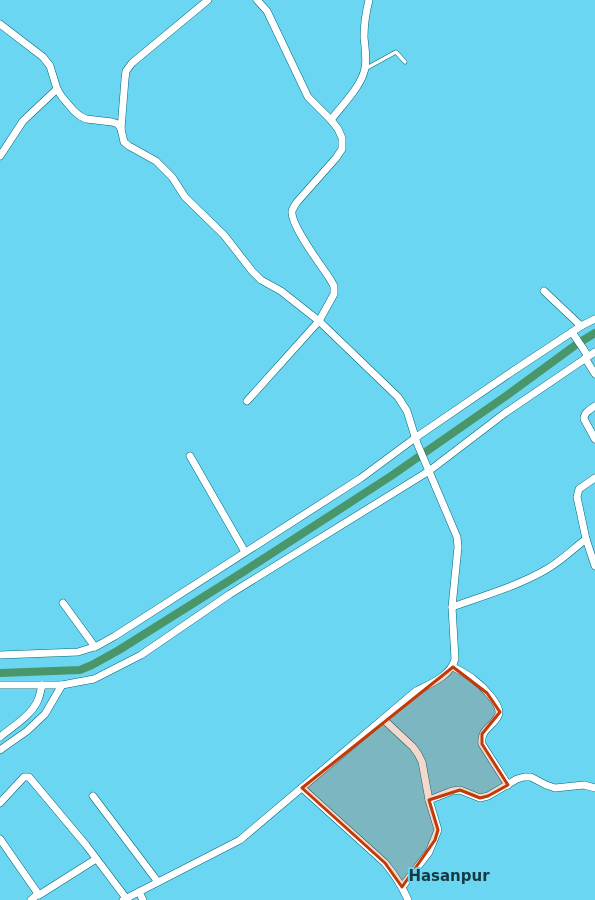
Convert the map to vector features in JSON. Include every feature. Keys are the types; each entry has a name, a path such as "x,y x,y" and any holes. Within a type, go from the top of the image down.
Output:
{"street":[{"path":"0,803 24,777 29,777 96,859 125,899 240,840 416,691 447,673 453,667 455,659 452,607 458,547 454,529 416,441 407,411 398,397 319,320 281,291 261,280 252,271 224,235 185,197 172,177 164,169 156,162 124,142 121,129 124,79 126,71 132,63 208,0"},
{"path":"246,401 319,320 334,294 334,286 330,278 298,230 293,221 292,211 300,198 336,158 342,149 342,138 338,129 308,97 267,12 257,0"},
{"path":"331,120 362,79 366,61 364,38 369,0"},
{"path":"0,24 48,61 57,89 62,97 80,116 93,120 112,122 118,124 121,129"},
{"path":"0,156 22,121 57,89"},
{"path":"544,291 580,326"},
{"path":"0,654 78,652 95,647 115,636 361,478 573,334 580,326 595,319"},
{"path":"573,334 586,354 595,374"},
{"path":"0,684 62,685 94,679 141,655 230,594 428,468 586,354 595,352"},
{"path":"595,406 584,416 584,419 595,439"},
{"path":"190,456 245,552"},
{"path":"595,478 579,488 577,497 586,539 595,566"},
{"path":"452,607 494,592 545,570 554,565 586,539"},
{"path":"63,604 95,647"},
{"path":"453,667 477,682 498,706 500,712 498,717 482,734 481,739 482,744 508,784"},
{"path":"0,736 17,724 30,711 38,699 42,684"},
{"path":"0,750 27,731 45,714 62,685"},
{"path":"383,719 413,747 422,762 429,800 438,830 430,852 402,887"},
{"path":"429,800 452,791 460,790 480,798 488,796 517,779 524,777 531,777 546,786 555,788 584,785 595,788"},
{"path":"302,788 385,863 396,875 408,900"},
{"path":"93,796 158,882"},
{"path":"0,839 38,894"},
{"path":"31,900 38,894 40,895 96,859"},
{"path":"139,892 143,900"}],"lane":[{"path":"365,69 396,52 405,62"}],"highlighted area":[{"path":"453,667 487,693 500,712 482,734 482,744 508,785 488,796 480,798 460,790 429,800 438,830 435,840 402,887 385,863 302,788"}],"waterway":[{"path":"0,673 80,670 119,650 391,476 506,396 577,344 595,333"}],"district":[{"name":"Hasanpur","path":"449,876"}]}
